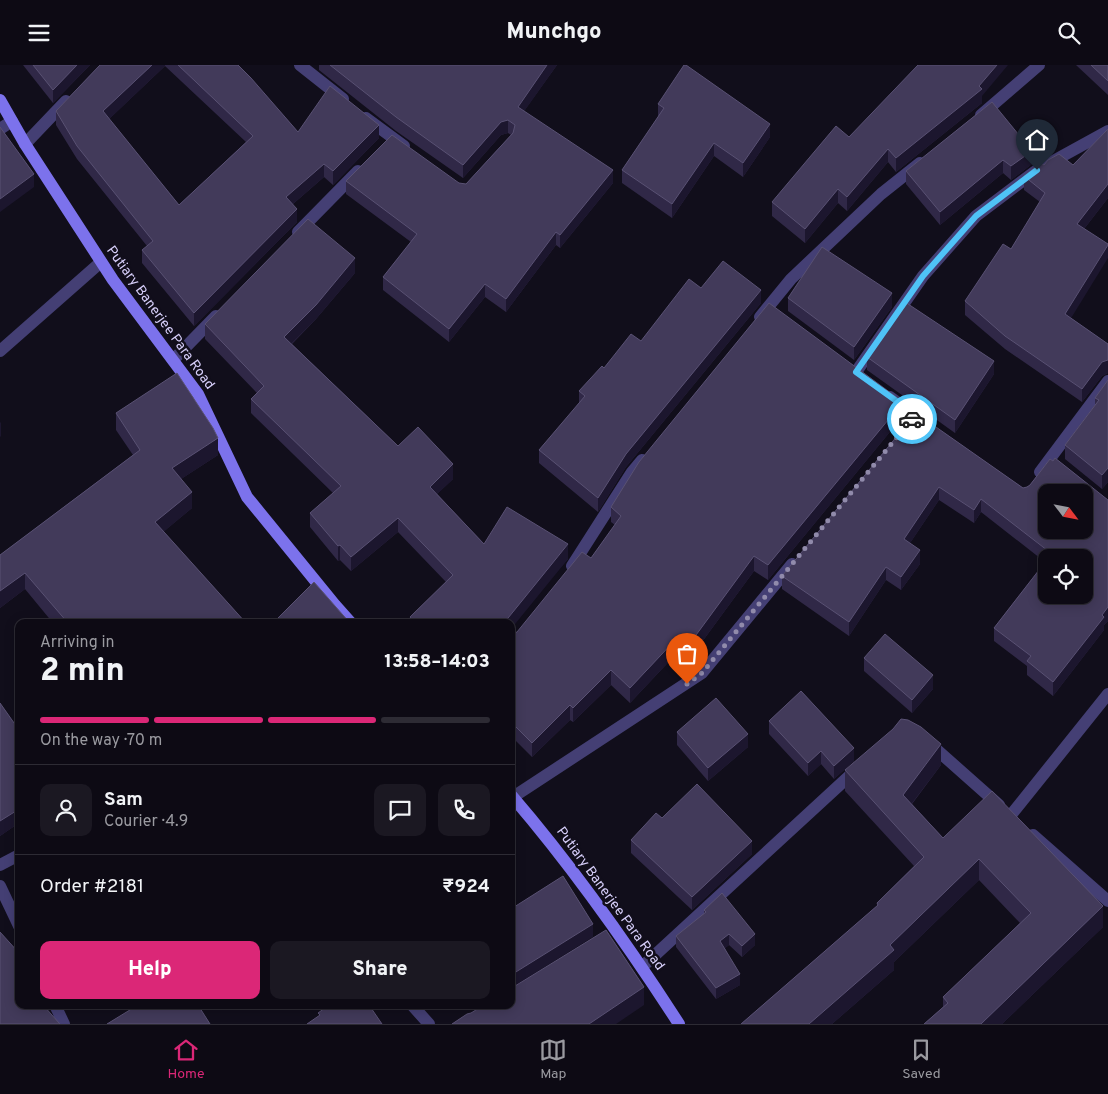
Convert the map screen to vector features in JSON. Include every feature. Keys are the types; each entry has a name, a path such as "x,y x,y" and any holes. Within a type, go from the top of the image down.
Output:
{"street":[{"path":"300,65 388,141 416,155"},
{"path":"972,122 1039,65"},
{"path":"26,144 73,94"},
{"name":"Putiary Banerjee Para Road","path":"0,100 101,262 198,394 247,497 347,619"},
{"path":"0,129 12,121"},
{"path":"856,372 923,276 976,216 1037,170 1108,131"},
{"path":"750,329 771,309 791,279 867,207 926,158"},
{"path":"289,242 364,165"},
{"path":"0,351 101,262"},
{"path":"173,360 227,304"},
{"path":"1035,479 1055,461 1108,381"},
{"path":"878,388 919,417 897,437"},
{"path":"566,573 579,558 632,472 650,451"},
{"path":"515,794 702,673 798,556"},
{"path":"1018,822 1108,694"},
{"path":"919,737 926,741 1108,901"},
{"path":"642,967 868,758"},
{"name":"Putiary Banerjee Para Road","path":"515,799 544,832 613,935 642,967 679,1024"},
{"path":"0,865 15,857"},
{"path":"0,886 15,918"},
{"path":"57,1009 64,1024"},
{"path":"415,1009 428,1024"}],"building":[{"path":"33,65 77,65 53,90"},
{"path":"100,65 152,65 103,111 179,205 253,136 178,65 238,65 298,132 330,86 379,125 333,171 324,164 286,197 297,209 194,313 142,250 153,241 77,146 56,111"},
{"path":"330,65 547,65 518,107 613,170 560,235 556,232 506,299 485,284 449,329 383,277 417,234 346,181 392,135 459,183 466,184 513,133 515,125 508,120 501,122 463,165 396,117"},
{"path":"684,65 770,124 743,163 714,143 672,204 622,170 664,108 658,104"},
{"path":"918,65 997,65 979,86 982,89 896,158 888,149 847,197 838,189 805,229 772,202 836,126 849,137"},
{"path":"1091,65 1108,65 1108,81"},
{"path":"992,102 1032,151 1011,166 1003,160 940,212 906,171"},
{"path":"0,127 34,174 0,199"},
{"path":"1108,129 1108,184 1077,224 1108,245 1065,314 1108,344 1108,360 1102,362 1082,389 1005,336 965,301 1003,244 1011,249 1045,193 1024,176 1041,163 1044,165 1048,160 1059,154 1073,165"},
{"path":"308,219 355,258 316,305 284,337 398,446 418,427 453,464 430,487 484,544 507,507 568,544 507,619 412,619 410,617 453,575 398,518 351,557 340,545 338,546 310,513 341,486 251,399 264,386 205,324"},
{"path":"822,247 892,293 854,347 788,298"},
{"path":"723,261 761,290 626,454 598,498 539,450 585,396 579,391 602,366 604,368 631,334 641,341 689,279 701,288"},
{"path":"905,302 994,361 955,420 867,357"},
{"path":"769,303 903,402 768,565 754,556 688,646 677,638 630,688 611,670 573,708 570,705 532,743 515,726 515,633 582,552 591,558 621,516 611,507 639,462"},
{"path":"177,373 213,428 218,438 172,468 192,492 155,522 242,619 65,619 25,573 0,591 0,555 140,450 116,413"},
{"path":"1108,380 1108,468 1102,475 1065,445 1099,400 1095,398"},
{"path":"916,413 1023,488 1030,485 1050,459 1053,461 1055,458 1088,484 1038,484 1038,539 1093,539 1093,488 1108,500 1108,607 1102,615 1104,617 1053,682 1027,661 1031,656 994,628 1038,571 1038,604 1093,604 1093,549 1046,549 981,499 974,510 939,487 904,539 920,550 901,577 886,567 849,622 782,576"},
{"path":"314,582 346,619 277,619"},
{"path":"885,634 933,675 912,700 864,658"},
{"path":"801,691 854,748 834,766 821,751 808,763 769,721"},
{"path":"716,698 748,734 708,768 677,732"},
{"path":"0,703 15,724 15,812 0,821"},
{"path":"901,719 908,720 921,727 941,744 903,795 943,838 992,791 1103,906 981,1024 924,1024 948,1003 943,997 1031,913 979,859 890,945 894,950 809,1024 741,1024 878,905 877,903 924,857 845,770 893,729"},
{"path":"697,784 752,841 692,897 631,840 656,813 662,818"},
{"path":"563,876 593,924 515,973 515,906"},
{"path":"722,893 755,934 742,946 729,934 720,941 740,974 716,988 676,936 706,912 704,910"},
{"path":"606,930 644,987 589,1024 452,1024 478,1009 515,1009 515,986"},
{"path":"0,932 15,949 15,1009 47,1009 60,1024 0,1024"},
{"path":"131,1009 201,1009 210,1024 107,1024"},
{"path":"324,1009 372,1009 382,1024 307,1024 320,1015 318,1013"}],"way so far":[{"path":"687,684 702,673 912,419"}],"route":[{"path":"912,419 916,415 856,372 923,276 976,216 1037,170"}]}
